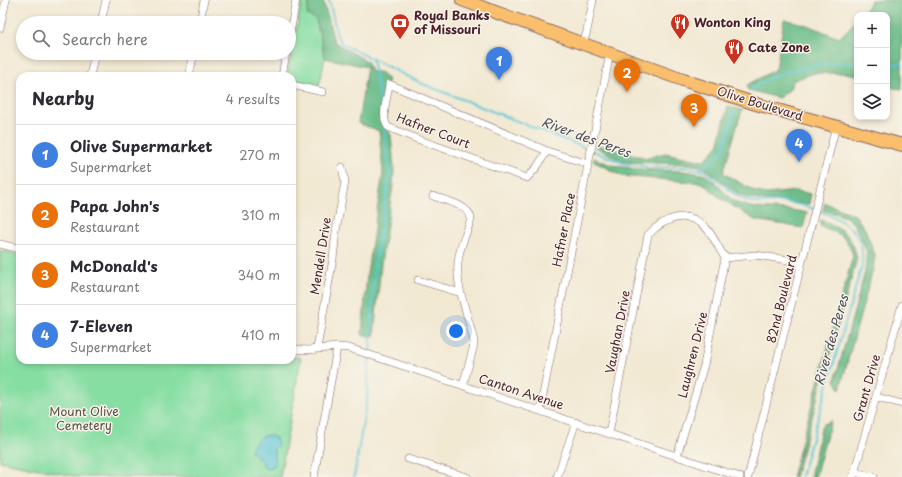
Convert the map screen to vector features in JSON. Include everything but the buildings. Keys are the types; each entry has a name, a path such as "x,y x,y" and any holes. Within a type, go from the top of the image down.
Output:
{"main road":[{"name":"Olive Boulevard","path":"462,0 694,84 756,104 902,145"}],"street":[{"path":"0,28 6,0"},
{"path":"103,16 106,0"},
{"path":"201,16 204,0"},
{"path":"293,16 296,0"},
{"path":"583,44 593,0"},
{"name":"Hafner Place","path":"540,410 610,53"},
{"path":"91,72 93,60"},
{"path":"190,72 192,60"},
{"path":"283,72 285,60"},
{"name":"Hafner Court","path":"548,151 527,178 417,139 388,127 385,123 384,115 389,84 548,151 588,161"},
{"path":"296,86 323,92"},
{"name":"82nd Boulevard","path":"748,477 836,126"},
{"name":"Mendell Drive","path":"317,348 334,259 336,231 345,182 342,167"},
{"path":"432,196 474,212 458,257 461,293 474,342 463,385"},
{"name":"Vaughan Drive","path":"609,433 648,236 654,228 669,219 678,217 697,221 709,230 725,258"},
{"path":"0,244 16,247"},
{"path":"725,258 755,255 802,262"},
{"name":"Laughren Drive","path":"676,456 704,365 725,258"},
{"path":"418,280 461,293"},
{"name":"Grant Drive","path":"854,474 900,319 902,306"},
{"path":"314,477 337,347"},
{"name":"Canton Avenue","path":"296,349 308,350 337,347 378,357 740,477"},
{"path":"877,397 902,404"},
{"path":"557,477 576,422"},
{"path":"408,460 467,477"},
{"path":"854,474 874,477"}],"green space":[{"path":"302,0 316,0 316,19 325,58 319,86 296,82 296,72 288,72 290,60 296,60 296,30"},
{"path":"323,0 334,41 343,48 367,61 371,72 381,73 388,80 382,101 386,127 391,135 394,169 381,264 374,336 362,335 367,274 383,173 379,131 358,123 367,67 325,58 316,19 307,15 309,2"},
{"path":"871,0 902,0 902,89 890,87 890,12 864,12"},
{"path":"784,19 807,25 839,38 854,23 854,74 815,73 794,80 789,90 779,98 748,90 747,85 776,69"},
{"path":"728,106 742,110 723,173 756,192 767,194 797,191 811,194 809,204 747,198 738,194 712,173 700,166 687,164 627,162 622,161 596,147 597,145 646,158 665,153 703,161 718,146"},
{"path":"594,158 608,164 619,166 702,174 712,179 732,200 745,206 807,213 803,228 755,220 720,198 703,183 622,176 593,161"},
{"path":"825,203 855,215 865,229 875,255 873,269 840,389 835,380 865,272 867,252 853,223 846,217 823,210"},
{"path":"821,220 841,229 853,244 857,259 795,477 792,477 853,256 845,239 832,230 820,226"},
{"name":"Mount Olive Cemetery","path":"0,250 16,254 16,364 296,364 296,357 301,358 280,477 78,477 0,461"},
{"path":"831,421 815,477 810,477 822,425"}],"water":[{"path":"268,435 276,438 278,445 274,449 274,459 276,462 274,466 269,468 264,467 262,461 251,451 257,440"}],"waterway":[{"name":"River des Peres","path":"329,0 337,35 342,44 423,84 626,164 649,167 695,168 708,173 732,192 745,200 756,203 785,202 803,205 839,219 853,230 861,245 862,265 801,477"},
{"path":"372,60 382,109"},
{"path":"752,89 763,82 788,71 830,63 854,63"},
{"path":"890,65 902,63"},
{"path":"699,170 707,165 723,150 735,111"},
{"path":"370,353 375,262 390,175 384,125"},
{"path":"354,477 367,398 369,357"}],"place":[{"name":"Royal Banks of Missouri","path":"400,40"},
{"name":"Wonton King","path":"680,40"},
{"name":"Cate Zone","path":"734,65"},
{"name":"Olive Supermarket","path":"499,80"},
{"name":"Papa John's","path":"627,92"},
{"name":"McDonald's","path":"694,127"},
{"name":"7-Eleven","path":"799,162"}]}
